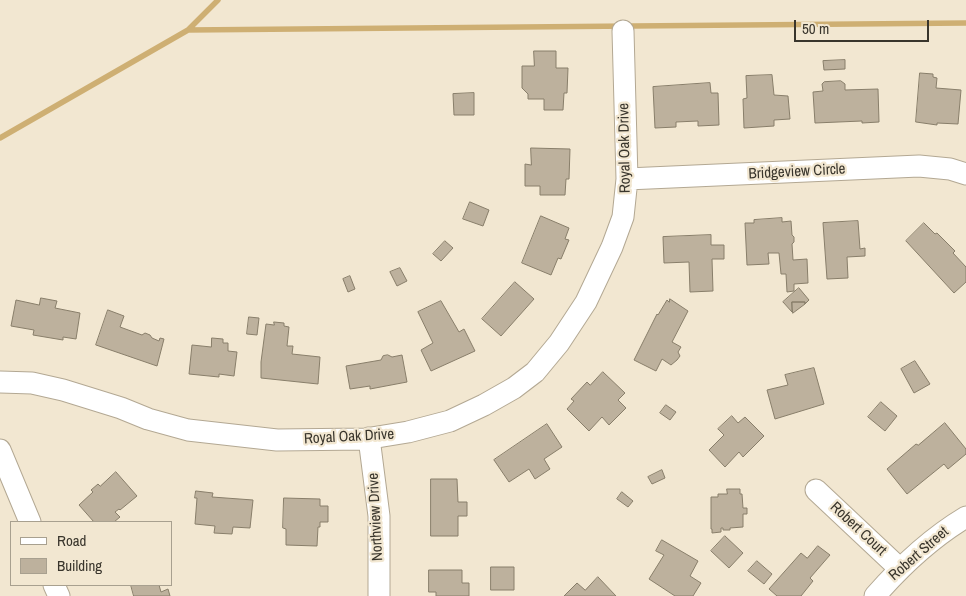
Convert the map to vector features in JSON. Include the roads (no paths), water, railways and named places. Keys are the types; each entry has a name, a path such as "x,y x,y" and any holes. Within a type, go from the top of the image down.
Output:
{"street":[{"name":"Royal Oak Drive","path":"0,382 32,383 63,390 121,408 148,419 188,430 277,440 369,438 408,432 450,421 484,405 514,388 535,372 559,343 586,302 612,247 623,217 627,179 623,31"},
{"name":"Bridgeview Circle","path":"627,179 919,166 950,169 966,174"},
{"name":"Northview Drive","path":"369,438 379,516 379,596"},
{"path":"0,450 30,521"},
{"name":"Robert Court","path":"816,490 899,568"},
{"name":"Robert Street","path":"875,596 899,568 944,530 966,517"}],"waterway":[{"path":"0,138 188,30 218,0"},
{"path":"188,30 966,23"}]}
